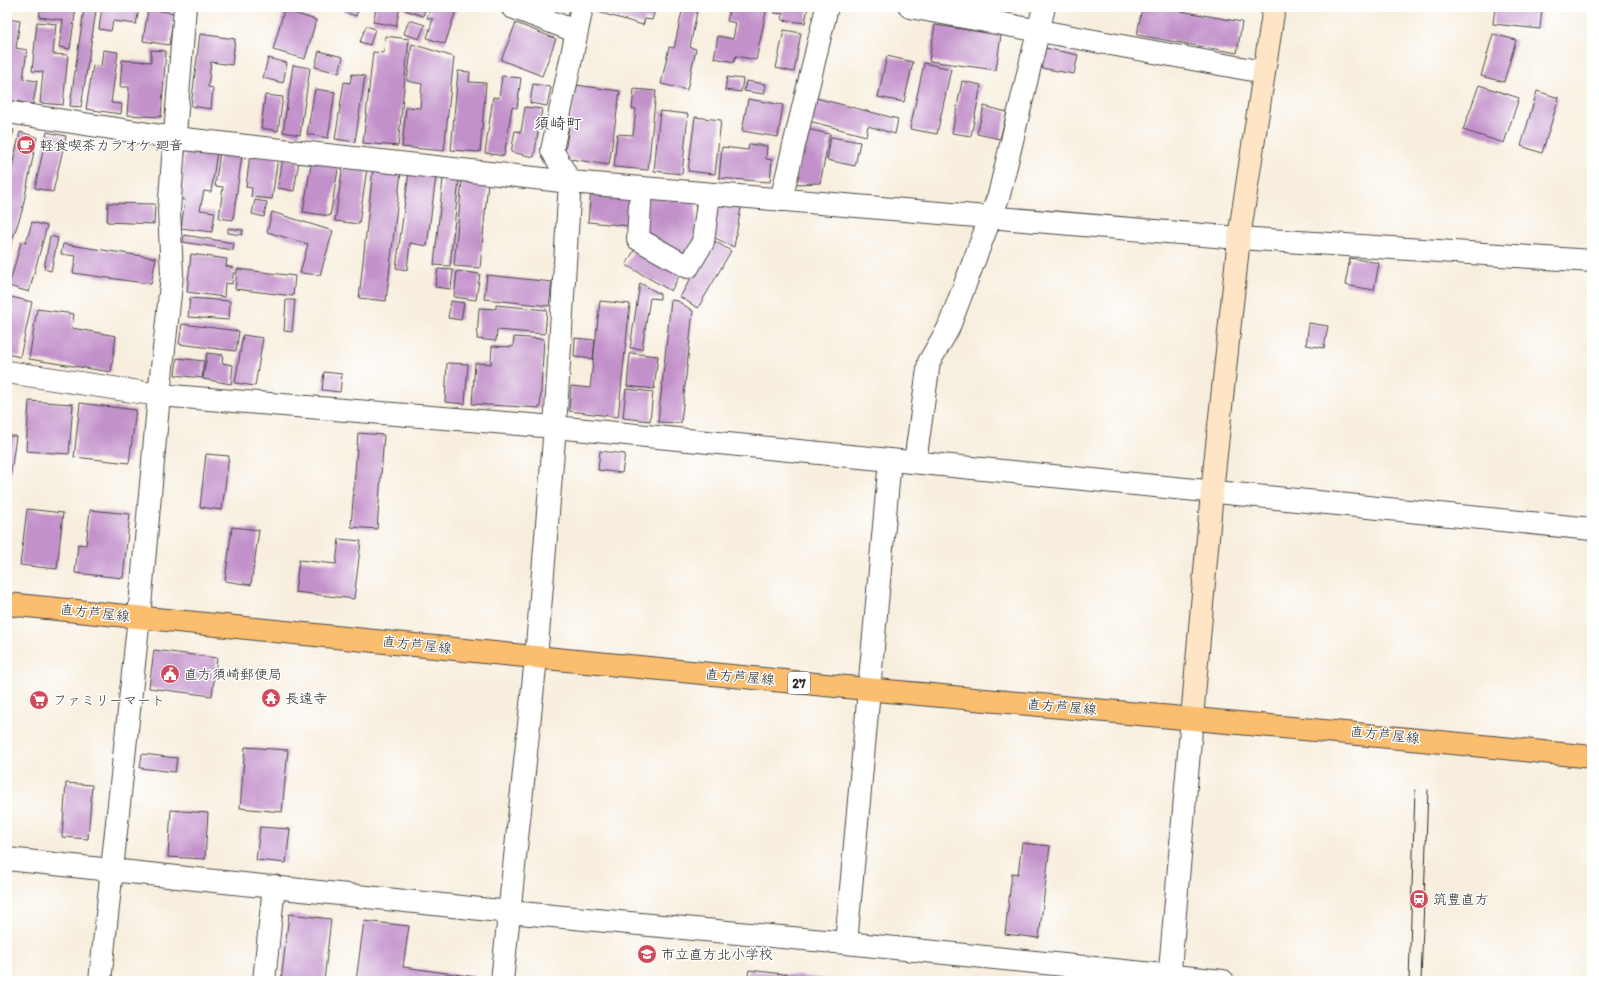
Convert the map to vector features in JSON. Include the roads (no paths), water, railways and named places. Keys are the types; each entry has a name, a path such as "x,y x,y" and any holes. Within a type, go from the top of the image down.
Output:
{"main road":[{"name":"直方芦屋線","path":"7,604 536,658 869,690 1381,735 1592,757"}],"street":[{"path":"100,981 139,617 159,395 172,275 169,210 176,138 184,7"},
{"path":"512,7 575,32"},
{"path":"502,981 536,658 555,427 570,182 552,150 575,32 582,7"},
{"path":"781,200 827,7"},
{"path":"910,7 1263,72"},
{"path":"915,462 929,362 948,329 999,195 1044,7"},
{"path":"1170,979 1212,492 1239,238 1274,7"},
{"path":"7,112 176,138 570,182 1239,238 1592,261"},
{"path":"641,188 638,239 688,267 703,242 709,194"},
{"path":"7,372 159,395 555,427 1592,529"},
{"path":"846,942 890,460"},
{"path":"7,859 510,912 846,942 1170,979 1223,981"},
{"path":"264,981 274,886"}],"tram line":[{"path":"1409,981 1415,790"},
{"path":"1421,981 1428,790"}],"place":[{"name":"軽食喫茶カラオケ 廻音","path":"26,145"},
{"name":"直方須崎郵便局","path":"170,674"},
{"name":"長遠寺","path":"271,698"},
{"name":"ファミリーマート","path":"39,700"},
{"name":"筑豊直方","path":"1419,899"},
{"name":"市立直方北小学校","path":"647,954"}],"district":[{"name":"須崎町","path":"558,123"}]}
